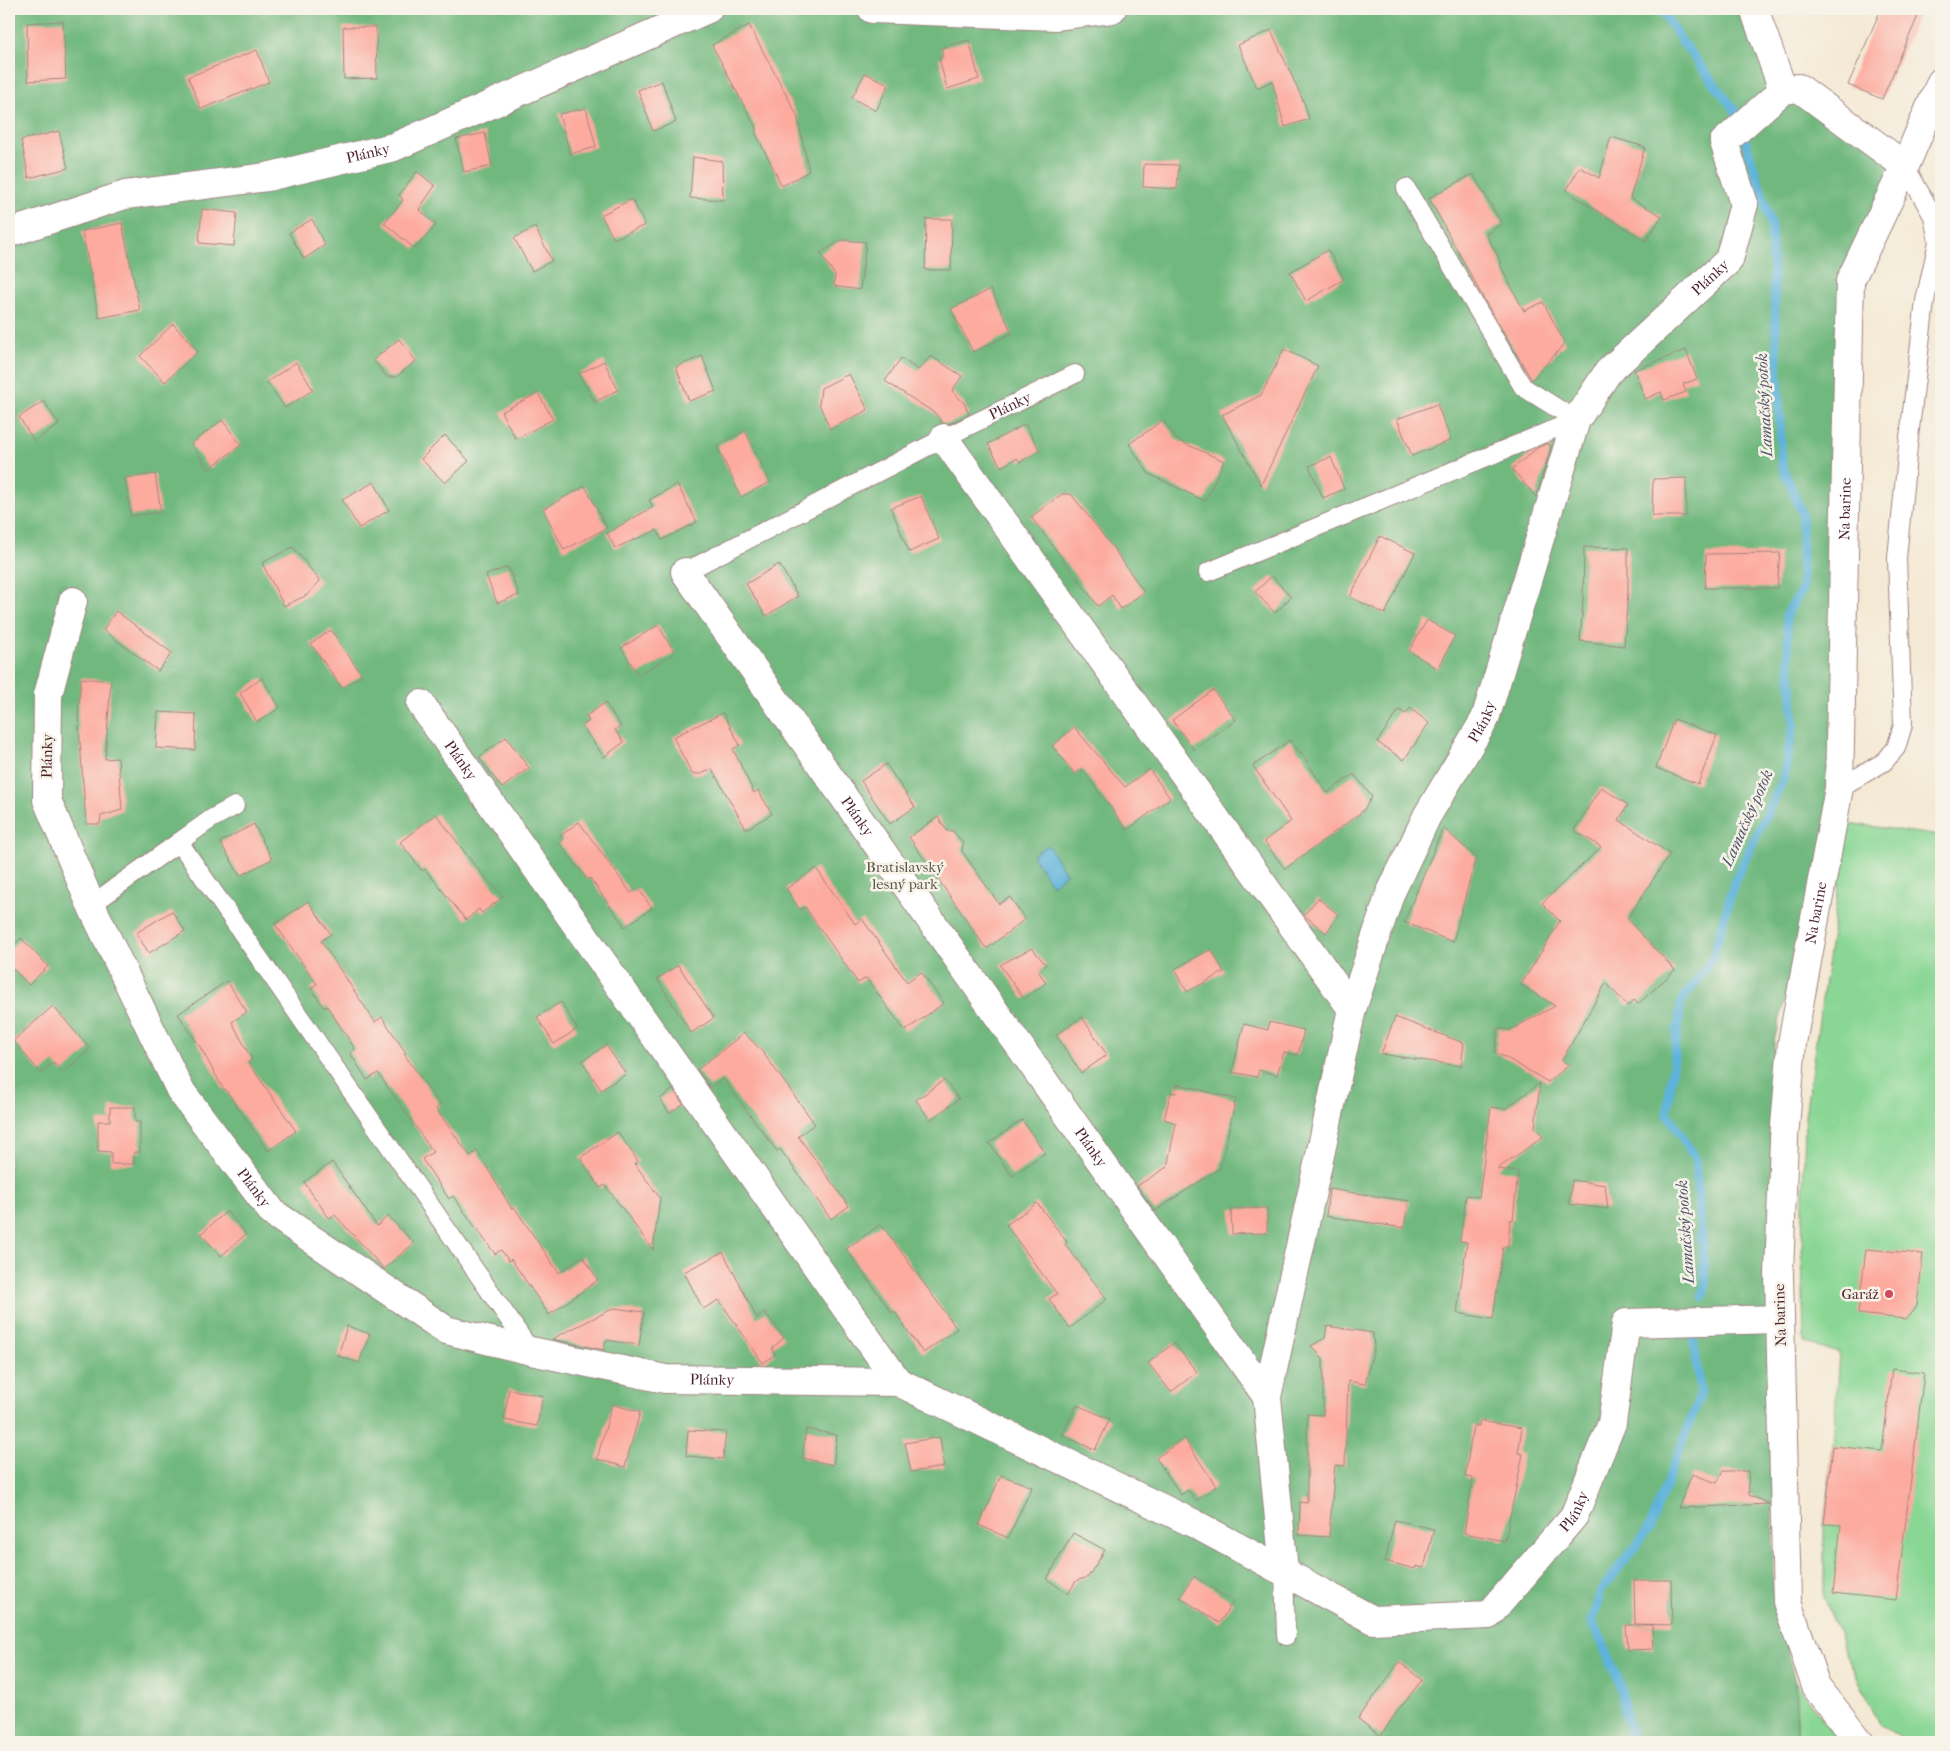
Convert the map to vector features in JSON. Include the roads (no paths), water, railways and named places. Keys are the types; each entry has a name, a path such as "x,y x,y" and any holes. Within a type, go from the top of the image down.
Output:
{"street":[{"name":"Plánky","path":"9,233 125,195 267,177 394,147 708,9"},
{"path":"872,9 1055,16 1112,9"},
{"path":"1754,9 1783,90 1798,88 1905,166"},
{"name":"Na barine","path":"1860,1742 1816,1686 1787,1602 1779,1274 1784,1138 1792,1044 1839,788 1850,281 1905,166 1941,82"},
{"name":"Plánky","path":"1284,1570 1267,1398 1352,1009 1390,894 1427,816 1485,718 1576,420 1608,372 1729,260 1744,204 1724,142 1783,90"},
{"path":"944,438 1352,1009"},
{"name":"Plánky","path":"685,572 1267,1398"},
{"name":"Plánky","path":"73,601 48,695 47,800 91,905 180,1090 273,1213 446,1330 531,1351 665,1379 898,1382 1195,1524 1284,1570 1373,1620 1489,1615 1574,1516 1612,1423 1626,1324 1780,1319"},
{"name":"Plánky","path":"421,704 898,1382"}],"lane":[{"path":"1839,788 1884,762 1896,748 1903,725 1897,558 1925,301 1938,242 1933,216 1905,166"},
{"path":"1406,188 1523,387 1576,420"},
{"name":"Plánky","path":"685,572 944,438 1075,374"},
{"path":"1208,572 1576,420"},
{"path":"91,905 211,819 235,806"},
{"path":"179,842 531,1351"},
{"name":"Plánky","path":"1284,1570 1286,1636"}],"water":[{"path":"1048,845 1066,874 1052,885 1032,855"}],"waterway":[{"name":"Lamačský potok","path":"1661,9 1680,39 1737,113 1771,224 1782,465 1802,513 1802,590 1786,615 1794,724 1783,780 1735,880 1712,960 1681,1002 1667,1113 1695,1158 1706,1284 1702,1297"},
{"name":"Lamačský potok","path":"1632,1742 1619,1681 1592,1621 1601,1591 1650,1527 1701,1393 1692,1330"}],"place":[{"name":"Garáž","path":"1889,1294"}],"park label":[{"name":"Bratislavský lesný park","path":"905,876"}]}
